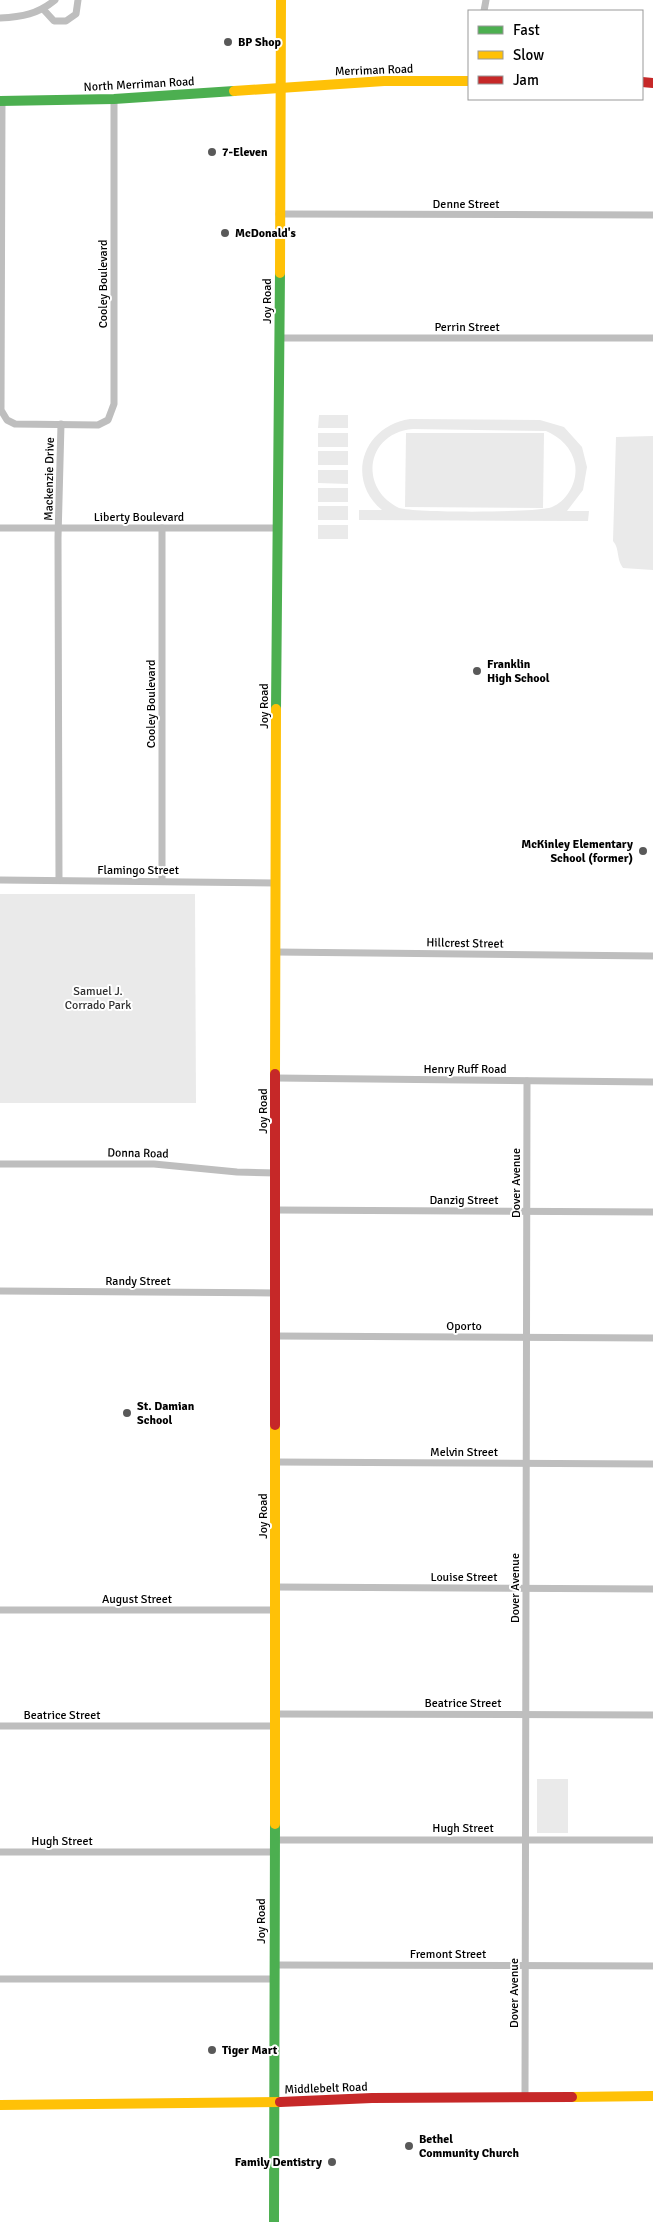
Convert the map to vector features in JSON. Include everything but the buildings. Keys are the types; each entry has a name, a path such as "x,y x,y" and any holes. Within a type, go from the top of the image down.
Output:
{"street":[{"path":"0,18 27,16 55,0"},
{"path":"42,9 54,21 66,21 76,14 78,0"},
{"name":"Joy Road","path":"274,2222 277,528 280,338 281,0"},
{"name":"Merriman Road","path":"280,89 358,82 468,81"},
{"name":"North Merriman Road","path":"1,101 114,99 280,89"},
{"name":"Cooley Boulevard","path":"61,424 103,424 113,410 114,99"},
{"name":"Mackenzie Drive","path":"1,101 0,403 2,414 15,424 61,424 59,880"},
{"name":"Denne Street","path":"279,214 653,215"},
{"name":"Perrin Street","path":"280,338 653,338"},
{"name":"Liberty Boulevard","path":"0,528 277,528"},
{"name":"Cooley Boulevard","path":"162,528 162,881"},
{"name":"Flamingo Street","path":"0,880 276,883"},
{"name":"Hillcrest Street","path":"276,952 653,956"},
{"name":"Henry Ruff Road","path":"276,1078 653,1082"},
{"name":"Dover Avenue","path":"525,2096 527,1081"},
{"name":"Donna Road","path":"0,1164 154,1164 238,1172 276,1173"},
{"name":"Danzig Street","path":"276,1210 653,1212"},
{"name":"Randy Street","path":"0,1291 275,1292"},
{"name":"Oporto","path":"275,1336 653,1338"},
{"name":"Melvin Street","path":"275,1462 653,1464"},
{"name":"Louise Street","path":"275,1587 653,1589"},
{"name":"August Street","path":"0,1610 275,1610"},
{"name":"Beatrice Street","path":"274,1714 653,1714"},
{"name":"Beatrice Street","path":"0,1726 274,1726"},
{"name":"Hugh Street","path":"274,1840 653,1840"},
{"name":"Hugh Street","path":"0,1852 274,1852"},
{"name":"Fremont Street","path":"274,1965 653,1966"},
{"path":"0,1980 274,1979"},
{"name":"Middlebelt Road","path":"0,2105 274,2102 525,2096 653,2096"}],"green space":[{"path":"319,415 348,415 348,428 318,428"},
{"path":"410,419 540,420 564,427 582,447 587,467 583,490 567,511 589,511 588,521 359,520 359,510 382,510 371,497 364,484 362,469 364,456 371,443 381,432 394,424","holes":["413,429 546,431 556,436 568,448 576,470 571,489 563,500 552,507 477,512 410,510 399,508 386,499 377,488 373,475 373,462 377,450 385,440 397,433"]},
{"path":"318,433 348,433 348,447 318,447"},
{"path":"406,433 544,433 543,508 405,507"},
{"path":"653,436 653,570 623,568 619,561 617,547 613,541 616,437"},
{"path":"318,451 348,451 348,465 318,465"},
{"path":"318,470 348,470 348,484 318,483"},
{"path":"318,488 348,488 348,502 318,502"},
{"path":"318,506 348,506 348,520 318,520"},
{"path":"318,525 348,525 348,539 318,539"},
{"name":"Samuel J. Corrado Park","path":"0,894 195,894 196,1103 0,1103"},
{"path":"537,1779 568,1779 568,1833 537,1833"}],"traffic: fast":[{"path":"0,101 114,99 234,91"},
{"path":"276,709 280,273"},
{"path":"274,2222 275,1824"}],"traffic: slow":[{"path":"280,273 281,0"},
{"path":"234,91 384,81 468,81"},
{"path":"275,1074 276,709"},
{"path":"275,1425 275,1824"},
{"path":"572,2097 653,2096"},
{"path":"0,2105 280,2102"}],"traffic: jam":[{"path":"643,82 653,83"},
{"path":"275,1074 275,1425"},
{"path":"280,2102 372,2098 572,2097"}],"place":[{"name":"BP Shop","path":"228,42"},
{"name":"7-Eleven","path":"212,152"},
{"name":"McDonald's","path":"225,233"},
{"name":"Franklin High School","path":"477,671"},
{"name":"McKinley Elementary School (former)","path":"643,851"},
{"name":"St. Damian School","path":"127,1413"},
{"name":"Tiger Mart","path":"212,2050"},
{"name":"Bethel Community Church","path":"409,2146"},
{"name":"Family Dentistry","path":"332,2162"}]}
